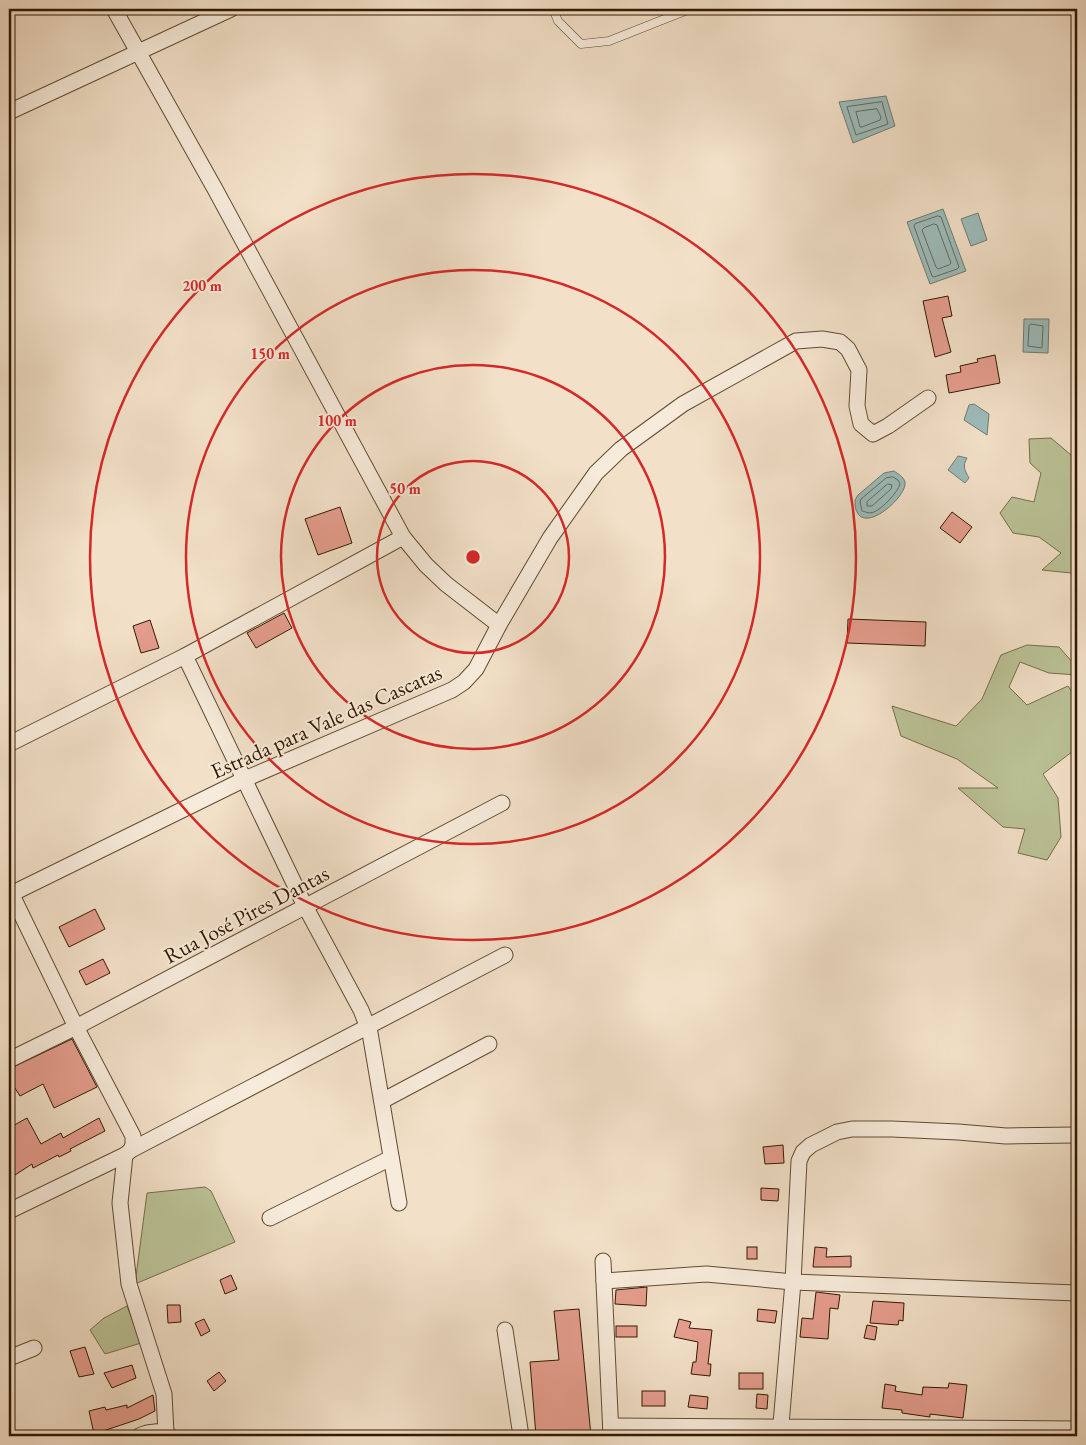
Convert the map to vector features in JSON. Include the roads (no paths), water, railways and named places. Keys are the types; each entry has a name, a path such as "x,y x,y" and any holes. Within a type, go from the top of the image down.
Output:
{"street":[{"path":"114,9 215,189 403,537 426,565 446,584 499,625"},
{"path":"9,112 231,9"},
{"name":"Estrada para Vale das Cascatas","path":"10,894 245,779 452,690 464,682 476,669 499,625 550,538 596,472 621,450 682,404 796,341 822,338 840,342 848,349 859,370 857,406 861,424 872,434 888,426 928,398"},
{"path":"9,744 185,656 403,537"},
{"path":"185,656 305,906 361,1010 368,1027 399,1203"},
{"name":"Rua José Pires Dantas","path":"9,1060 76,1027 502,803"},
{"path":"10,894 133,1136 133,1144 128,1153 120,1203 129,1284 164,1394 168,1435 155,1432 139,1436"},
{"path":"9,1211 128,1153 506,955"},
{"path":"382,1101 488,1044"},
{"path":"781,1431 793,1282 799,1161 803,1152 823,1138 837,1132 852,1129 911,1130 1006,1136 1077,1135"},
{"path":"270,1218 391,1158"},
{"path":"603,1260 611,1431 1077,1429"},
{"path":"604,1281 706,1274 793,1282 1077,1293"},
{"path":"505,1330 521,1436"},
{"path":"9,1358 34,1348"}],"lane":[{"path":"553,9 558,21 581,44 610,41 690,9"}],"water":[{"path":"886,96 895,126 853,143 839,102"},
{"path":"943,209 966,271 930,284 907,222"},
{"path":"978,213 987,240 971,246 961,219"},
{"path":"1024,319 1049,319 1048,353 1023,352"},
{"path":"974,404 989,414 987,435 964,420 969,405"},
{"path":"958,456 967,458 964,466 969,478 965,483 948,470"},
{"path":"894,471 905,482 900,495 886,510 869,518 862,517 855,508 855,500 858,495 884,473"}]}
